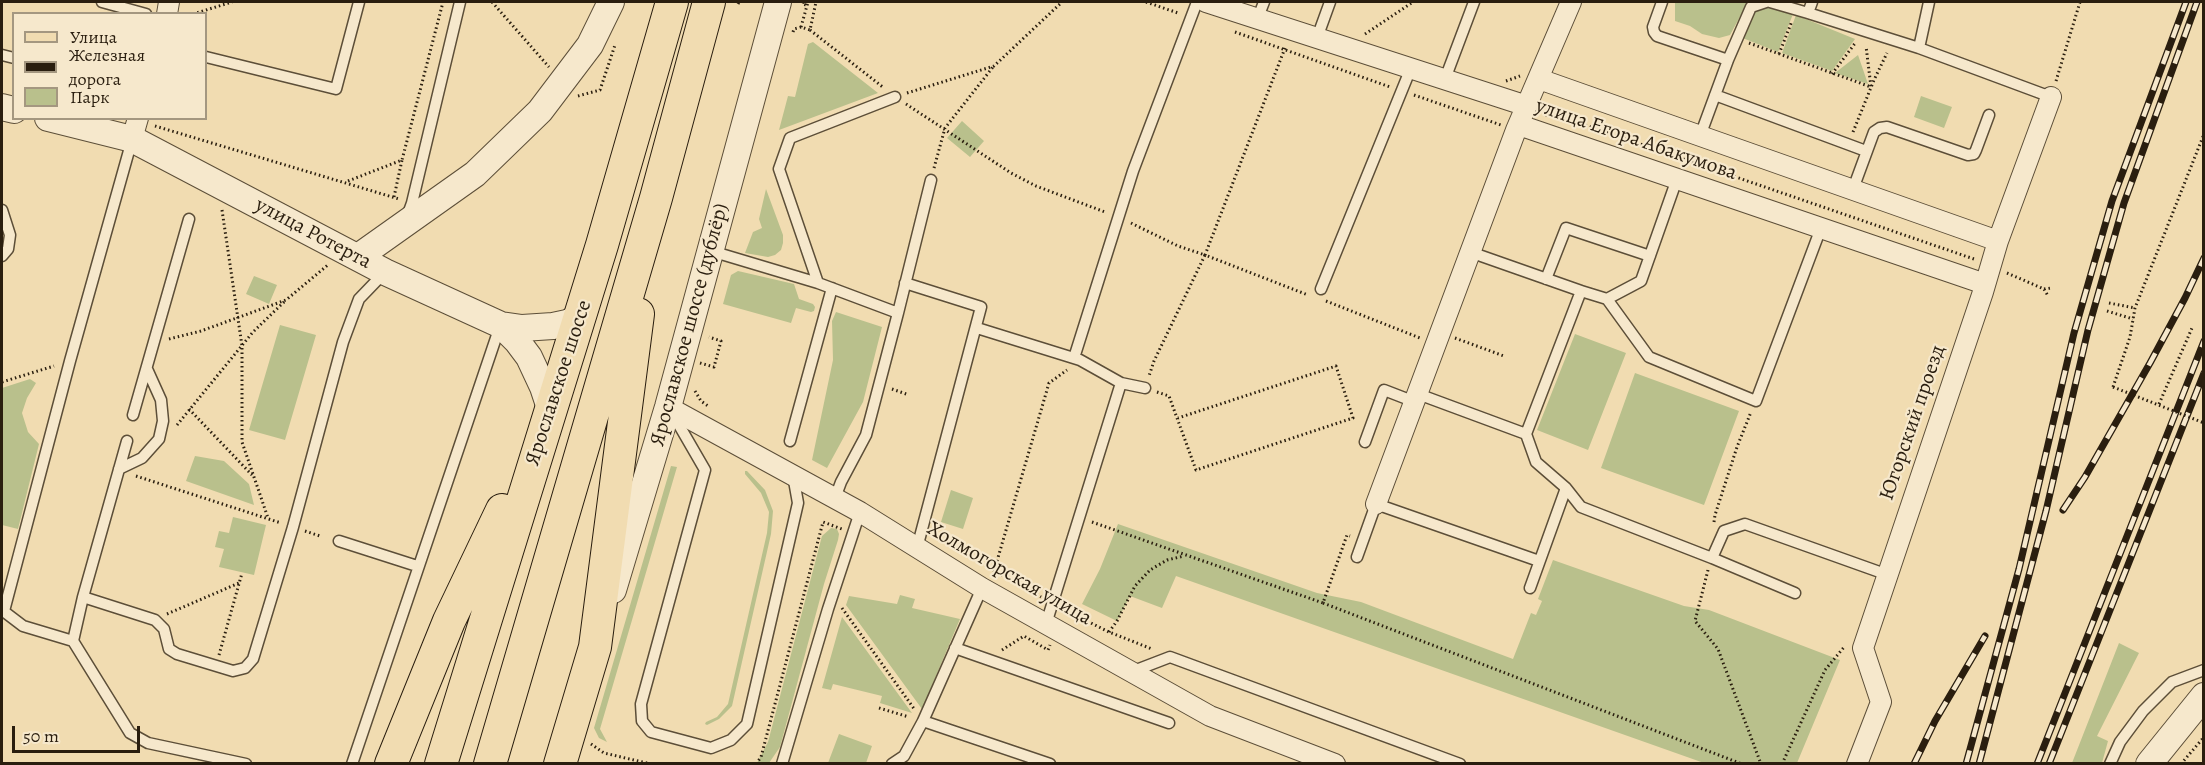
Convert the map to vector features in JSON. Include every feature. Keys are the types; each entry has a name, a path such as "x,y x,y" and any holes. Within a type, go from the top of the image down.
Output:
{"main road":[{"name":"Ярославское шоссе","path":"441,764 580,317 672,2"},
{"name":"Ярославское шоссе","path":"489,764 656,198 729,2"},
{"name":"Ярославское шоссе (дублёр)","path":"560,764 595,647 633,347 656,198"},
{"path":"391,764 449,621 550,408"}],"street":[{"path":"358,257 475,174 540,111 590,45 611,2"},
{"name":"Ярославское шоссе (дублёр)","path":"595,647 668,407 778,2"},
{"name":"улица Егора Абакумова","path":"1206,2 1261,10 1291,30 1527,106"},
{"path":"1519,125 1571,2"},
{"name":"улица Егора Абакумова","path":"1539,79 1998,241"},
{"name":"Югорский проезд","path":"1857,764 1881,702 1863,648 1998,241 2051,97"},
{"name":"улица Ротерта","path":"64,120 135,129 385,272 501,325 522,328 553,326 580,317"},
{"name":"улица Егора Абакумова","path":"1376,504 1519,125 1985,284"},
{"path":"501,325 529,357 550,408"},
{"name":"Холмогорская улица","path":"668,407 860,512 982,588 1209,716 1335,764"},
{"path":"2150,764 2204,696"}],"lane":[{"path":"102,2 139,12"},
{"path":"207,57 336,89 359,2"},
{"path":"402,227 412,203 460,2"},
{"path":"1077,359 1133,171 1197,2"},
{"path":"1317,38 1330,2"},
{"path":"1445,79 1474,2"},
{"path":"1662,2 1653,27 1657,36 1728,60"},
{"path":"1703,137 1715,95 1736,38 1751,7 1768,2 1797,9 1918,48 2051,97"},
{"path":"1808,13 1812,2"},
{"path":"1918,48 1929,2"},
{"path":"1318,293 1411,68"},
{"path":"1715,95 1866,151"},
{"path":"818,283 779,169 790,138 895,97"},
{"path":"1852,189 1874,132 1880,128 1887,127 1968,155 1974,154 1989,115"},
{"path":"135,129 3,611 23,626 73,641 130,733 148,743 210,760 246,764"},
{"path":"834,498 840,482 866,435 931,180"},
{"path":"1607,299 1641,281 1683,181"},
{"path":"2,210 10,235 8,249 2,256"},
{"path":"133,415 189,219"},
{"path":"1546,279 1566,228 1650,256"},
{"path":"1470,252 1607,299 1649,357 1756,401 1821,228"},
{"path":"711,251 818,283 897,313"},
{"path":"83,597 154,620 164,629 169,649 177,654 233,671 245,668 253,659 293,527 343,342 359,299 385,272"},
{"path":"905,283 981,307 917,548"},
{"path":"790,441 832,288"},
{"path":"1581,291 1526,434 1536,462 1566,488 1581,507 1795,593"},
{"path":"352,764 417,566 501,325"},
{"path":"977,328 1077,359 1121,383 1145,388"},
{"path":"119,471 142,458 159,439 163,421 161,400 147,369"},
{"path":"1046,624 1121,383"},
{"path":"1365,442 1384,390 1417,398 1526,434"},
{"path":"668,407 705,470 641,704 642,721 651,732 711,748 731,740 747,724 798,503 793,475"},
{"path":"73,641 83,597 127,441"},
{"path":"1530,588 1566,488"},
{"path":"1357,557 1376,504 1539,561"},
{"path":"782,764 860,512"},
{"path":"1712,558 1724,531 1745,524 1888,575"},
{"path":"339,541 417,566"},
{"path":"892,764 904,756 923,721 982,588"},
{"path":"955,648 1169,723"},
{"path":"1130,672 1170,657 1460,764"},
{"path":"2110,764 2120,742 2143,711 2172,682 2204,670"},
{"path":"923,721 1050,764"}],"path":[{"path":"200,12 232,2"},
{"path":"394,197 443,2"},
{"path":"492,2 550,69"},
{"path":"931,180 945,128 994,66 1062,2"},
{"path":"1364,36 1413,2"},
{"path":"2051,97 2080,2"},
{"path":"801,27 806,3"},
{"path":"1779,54 1797,9"},
{"path":"810,30 895,97 945,128 1011,174 1036,186 1119,217 1178,246 1318,293"},
{"path":"1178,418 1336,366 1353,418 1196,470 1169,396 1145,388 1154,361 1205,255 1291,30"},
{"path":"1832,74 1864,31"},
{"path":"1864,31 1870,87"},
{"path":"1736,38 1870,87"},
{"path":"1848,145 1870,87 1894,40"},
{"path":"895,97 994,66"},
{"path":"153,120 152,125 412,203"},
{"path":"2204,134 2135,308 2130,337 2113,387 2204,423"},
{"path":"1683,181 1703,137"},
{"path":"347,182 402,159"},
{"path":"221,204 242,346 242,442 268,518"},
{"path":"2048,296 2044,290 2051,288"},
{"path":"177,426 242,346 286,300"},
{"path":"1326,302 1438,338 1504,356"},
{"path":"2109,303 2135,308"},
{"path":"2107,311 2133,319"},
{"path":"2159,404 2192,328"},
{"path":"714,367 721,351 721,341"},
{"path":"991,568 997,561 1049,383 1077,359"},
{"path":"2,382 70,360"},
{"path":"1756,401 1737,447 1715,515 1712,558 1695,621 1718,649 1761,764"},
{"path":"189,409 253,476"},
{"path":"119,471 320,536"},
{"path":"1078,518 1323,603 1742,764"},
{"path":"756,764 761,757 823,522 853,533"},
{"path":"1323,603 1347,535 1363,541"},
{"path":"1109,632 1135,586 1150,570 1167,560 1186,555"},
{"path":"216,666 242,573"},
{"path":"154,620 239,583"},
{"path":"1052,603 1109,632 1170,657"},
{"path":"839,604 923,721"},
{"path":"987,660 1024,636 1048,650"},
{"path":"1782,764 1826,670 1845,646"},
{"path":"879,708 923,721"},
{"path":"2181,764 2204,737"},
{"path":"589,740 592,746 604,753 651,764"}],"green space":[{"path":"1675,2 1748,2 1730,35 1719,38 1702,34 1690,26 1675,21"},
{"path":"1768,6 1793,14 1778,52 1740,37 1750,13"},
{"path":"1796,15 1855,39 1832,71 1782,53"},
{"path":"813,42 878,93 779,130 788,96 795,97 808,44"},
{"path":"1858,55 1868,84 1835,73"},
{"path":"1921,96 1952,107 1944,128 1914,117"},
{"path":"962,121 984,141 970,157 947,138"},
{"path":"766,189 783,235 781,250 768,257 745,253 753,232 762,228 759,219"},
{"path":"738,271 794,284 799,299 813,304 814,311 796,308 791,323 723,304 731,275"},
{"path":"254,276 277,285 269,304 246,294"},
{"path":"836,312 882,327 863,402 827,468 812,460 833,360 832,321"},
{"path":"280,325 316,335 285,440 249,430"},
{"path":"1575,334 1626,353 1588,450 1537,430"},
{"path":"1635,373 1739,411 1704,505 1601,468"},
{"path":"30,379 36,383 27,398 22,413 28,432 39,444 18,529 2,525 2,388"},
{"path":"195,456 224,461 249,484 254,505 186,481"},
{"path":"671,466 677,467 600,729 607,742 599,738 594,728"},
{"path":"745,471 765,490 773,511 771,534 732,706 719,719 707,725 706,722 717,717 728,704 767,533 769,512 761,493"},
{"path":"951,490 973,498 963,529 941,522"},
{"path":"233,517 266,525 254,575 219,567 224,549 215,547 219,531 229,533"},
{"path":"1118,524 1317,593 1361,602 1513,659 1531,613 1536,615 1542,601 1538,599 1553,560 1684,606 1709,610 1840,660 1797,763 1704,763 1176,576 1162,608 1130,596 1117,621 1082,604 1100,569"},
{"path":"831,528 837,529 838,540 780,747 769,763 757,763 768,742 822,536"},
{"path":"900,595 915,599 912,608 960,619 922,709 846,605 849,596 897,604"},
{"path":"842,617 912,713 880,703 882,696 833,684 831,690 822,688"},
{"path":"2119,643 2139,653 2097,736 2108,741 2102,763 2072,763"},
{"path":"839,734 872,746 866,763 828,763"}],"railway":[{"path":"1966,764 2019,569 2074,333 2112,201 2186,2"},
{"path":"1979,764 2046,511 2088,330 2124,203 2197,2"},
{"path":"2063,510 2085,477 2150,363 2204,258"},
{"path":"2037,764 2204,341"},
{"path":"2049,764 2204,373"},
{"path":"1914,764 1935,721 1985,636"}]}
